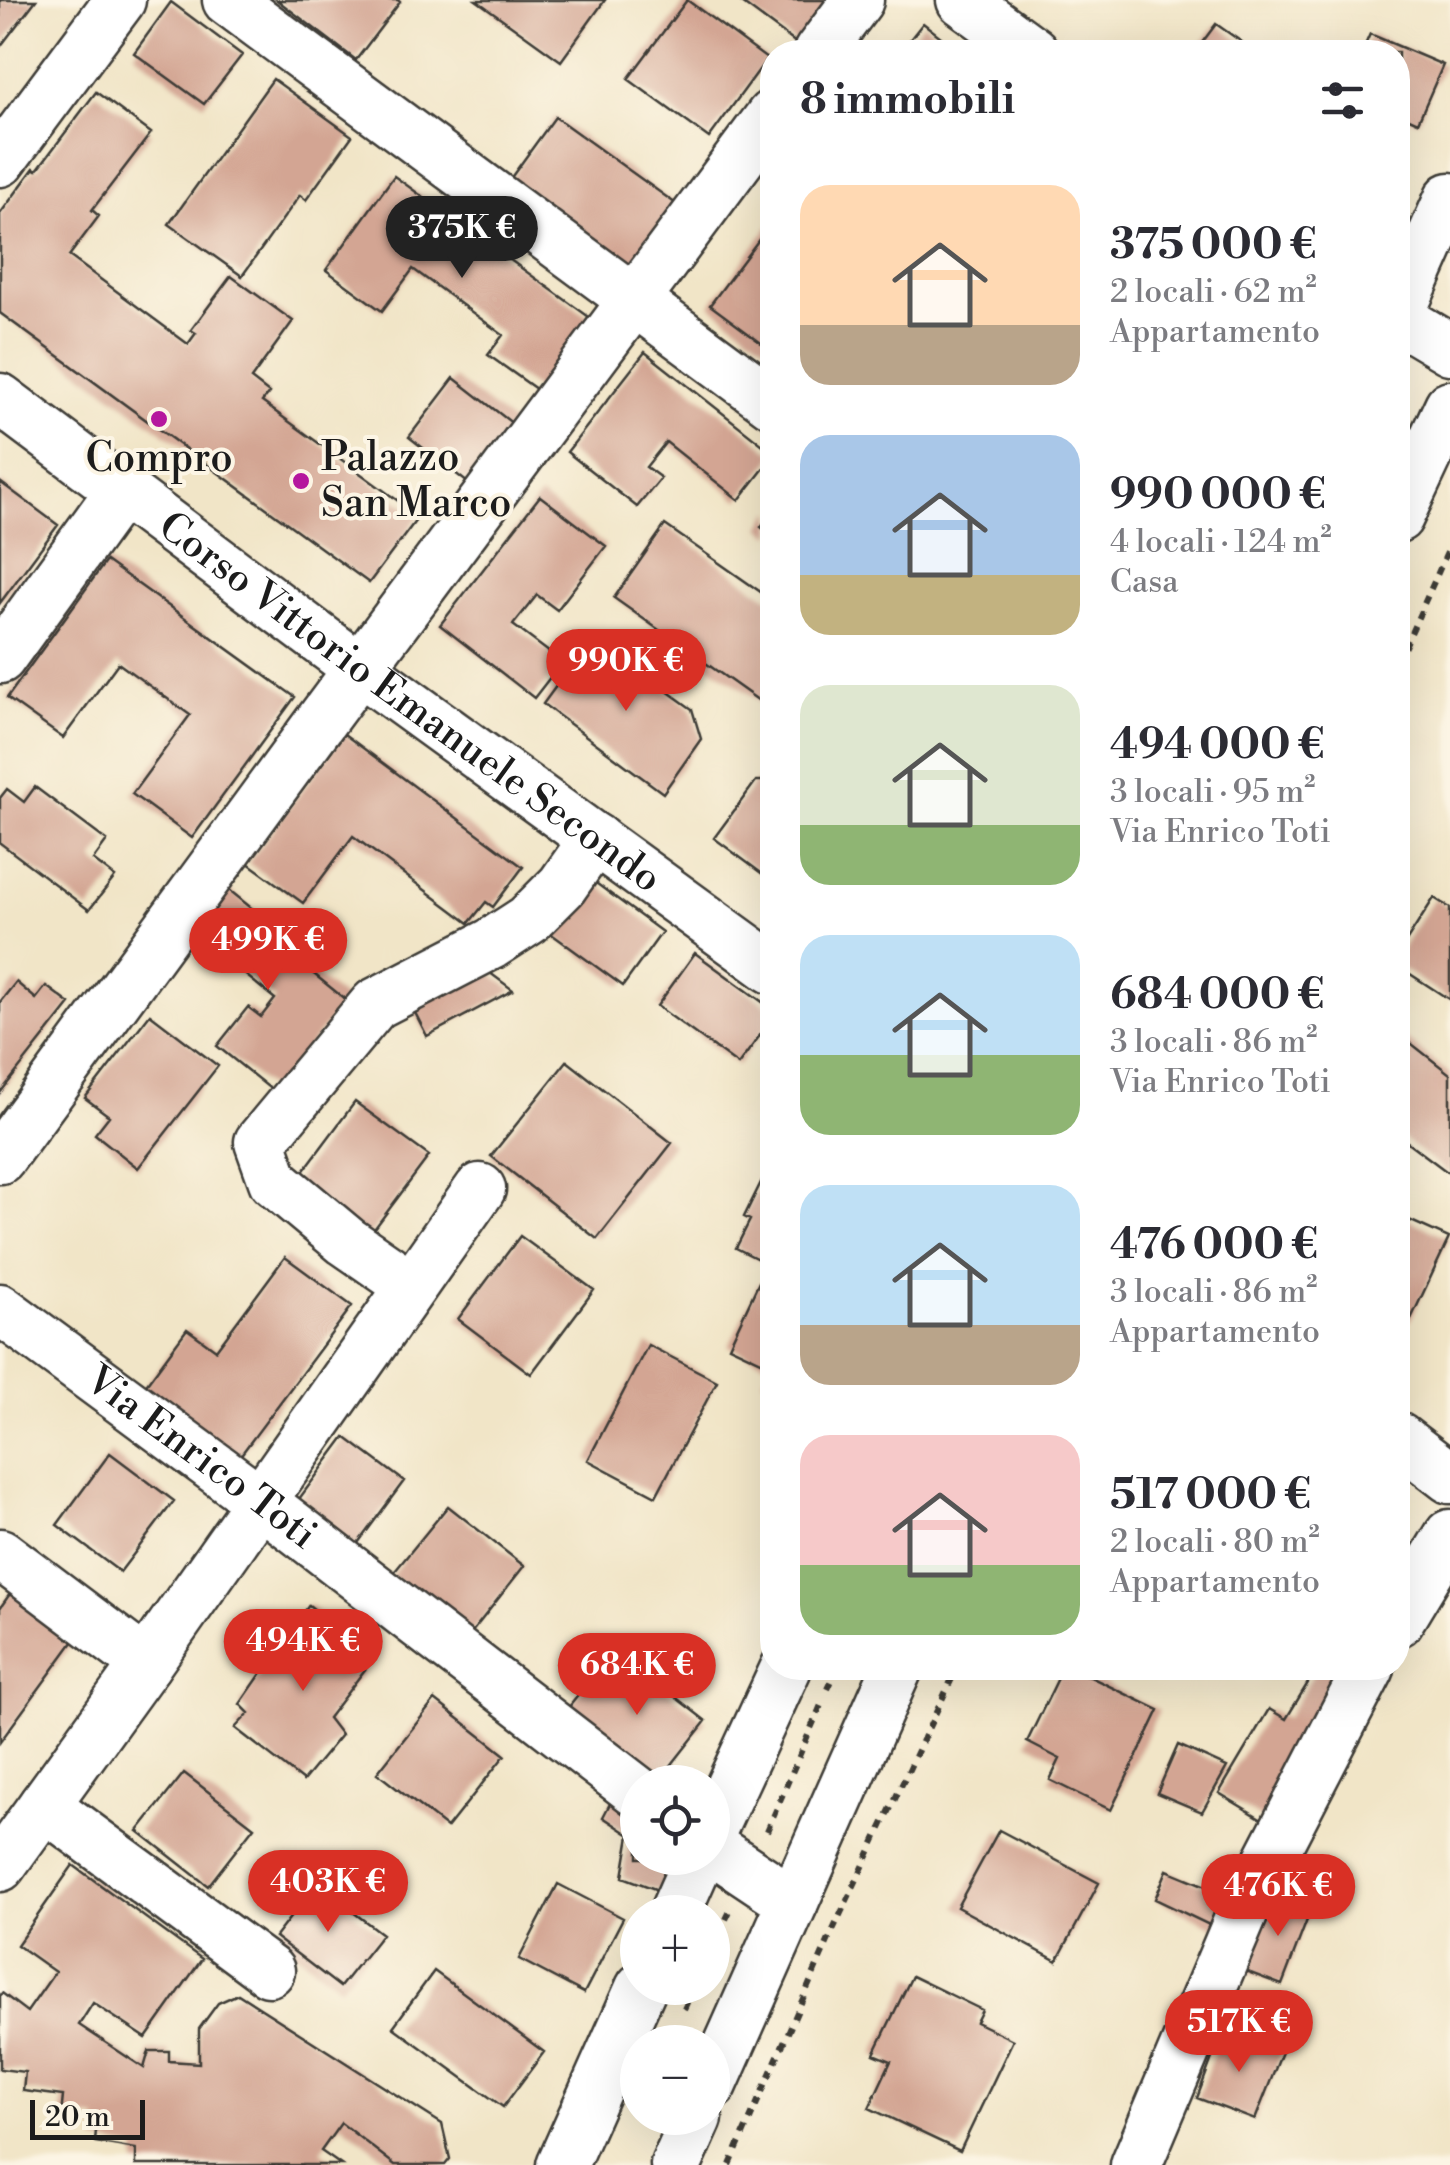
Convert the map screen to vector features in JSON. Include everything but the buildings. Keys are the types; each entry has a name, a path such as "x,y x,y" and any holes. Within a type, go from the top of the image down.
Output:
{"street":[{"path":"0,161 120,0"},
{"path":"228,0 760,393"},
{"path":"828,40 858,0"},
{"path":"962,0 1017,40"},
{"path":"0,1158 760,131"},
{"path":"1410,290 1450,198"},
{"path":"1410,324 1450,349"},
{"name":"Corso Vittorio Emanuele Secondo","path":"0,399 360,669 760,959"},
{"path":"1410,491 1450,406"},
{"path":"0,658 121,492"},
{"path":"411,1286 346,1241 274,1181 260,1142 375,1004 491,944 528,920 562,886 594,839"},
{"path":"0,1866 480,1189"},
{"name":"Via Enrico Toti","path":"0,1308 260,1501 620,1778"},
{"path":"1410,1447 1450,1478"},
{"path":"1410,1600 1450,1535"},
{"path":"0,1554 146,1664"},
{"path":"730,1789 780,1680"},
{"path":"730,2044 892,1680"},
{"path":"1136,2165 1244,1908 1363,1680"},
{"path":"44,1805 269,1971"},
{"path":"731,1860 793,1902"},
{"path":"562,2165 633,2005"},
{"path":"676,2165 690,2135"}],"path":[{"path":"1410,635 1450,546"},
{"path":"723,1895 731,1860 831,1680"},
{"path":"730,2165 833,1930 951,1680"}],"place":[{"name":"Compro","path":"159,419"},
{"name":"Palazzo San Marco","path":"301,481"}]}
